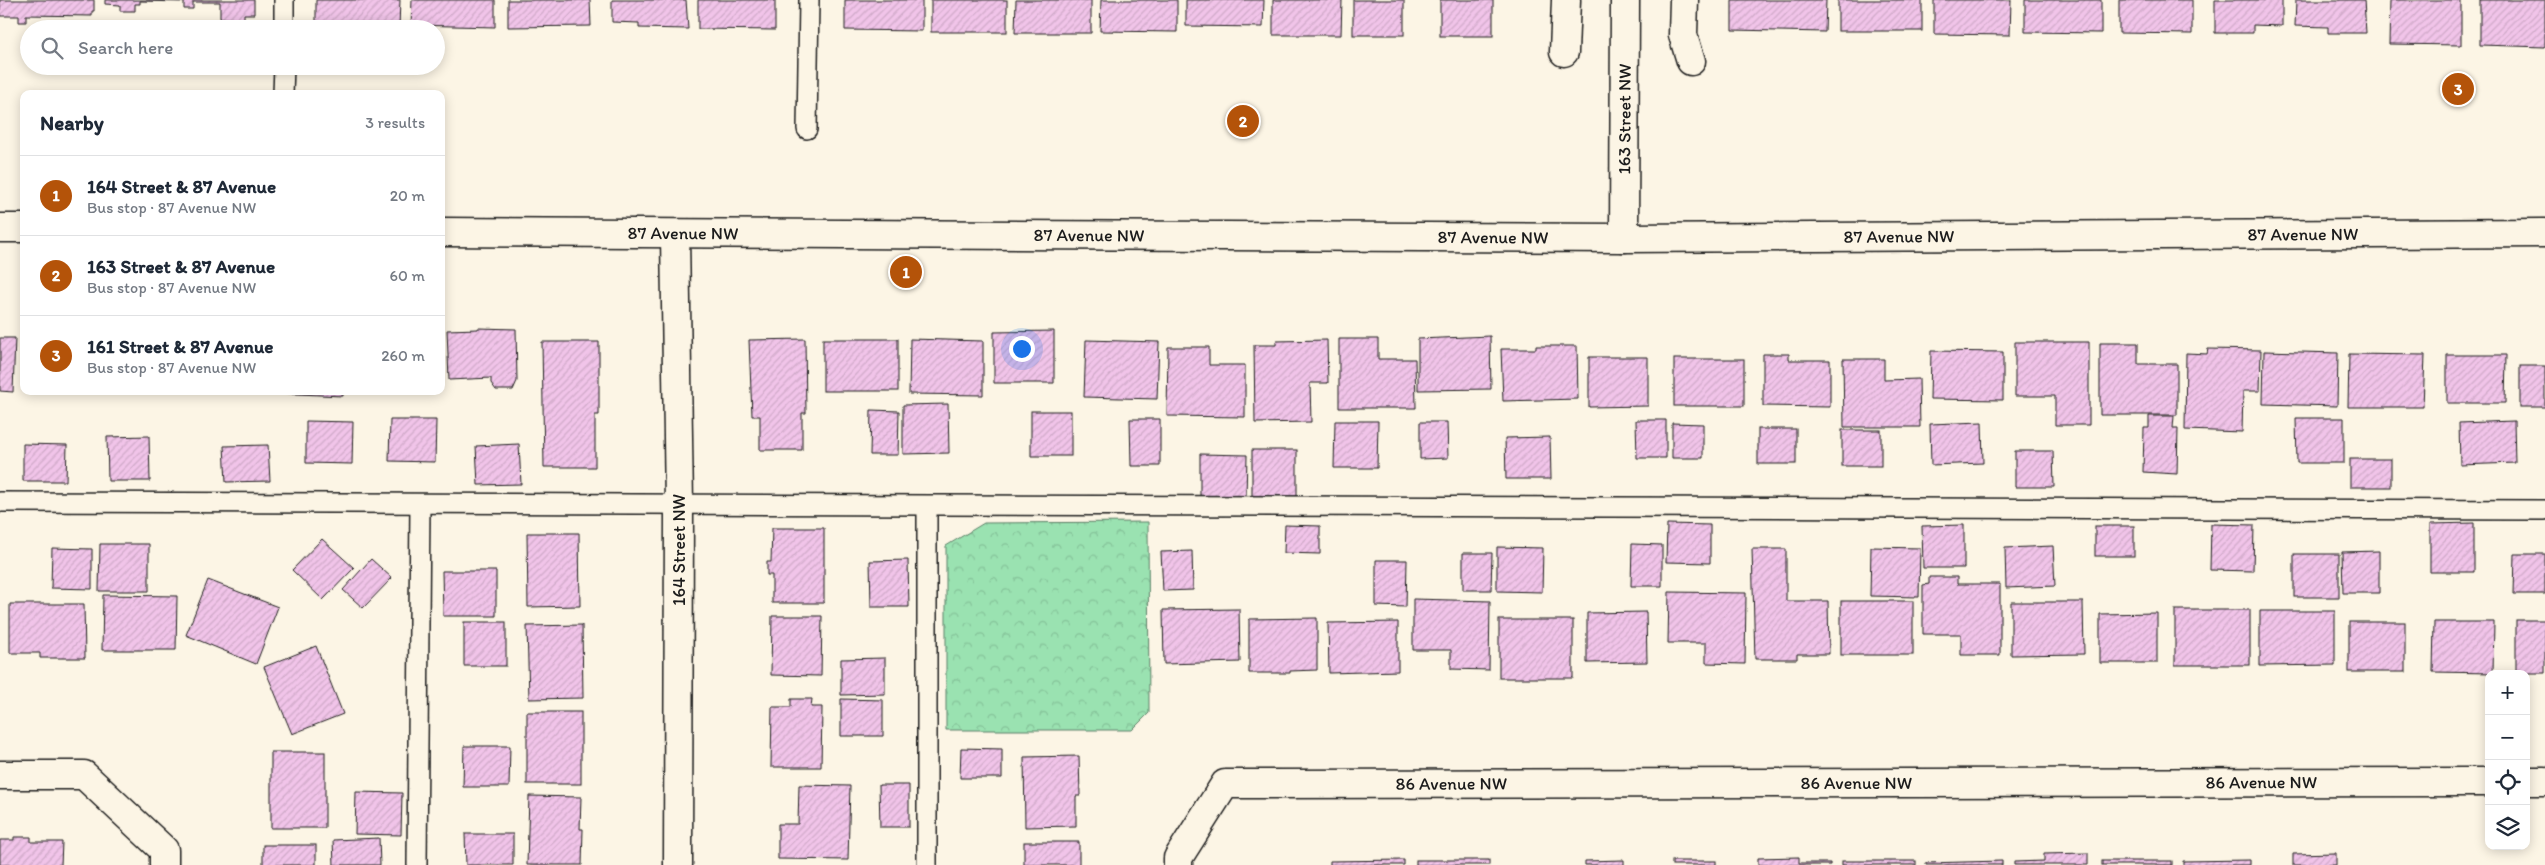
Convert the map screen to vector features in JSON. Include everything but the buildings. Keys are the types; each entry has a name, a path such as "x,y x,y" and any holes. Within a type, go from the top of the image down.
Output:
{"main road":[{"path":"1564,52 1566,0"},
{"name":"163 Street NW","path":"1624,238 1625,0"},
{"path":"1684,0 1683,35 1691,61"},
{"path":"0,228 20,228"},
{"name":"87 Avenue NW","path":"445,232 676,235 1624,238 2545,233"},
{"name":"164 Street NW","path":"676,235 679,505 678,865"},
{"path":"0,775 84,775 164,858"},
{"path":"2530,782 2545,781"},
{"name":"86 Avenue NW","path":"1178,865 1178,858 1225,784 2485,782"}],"lane":[{"path":"284,0 284,20"},
{"path":"806,129 810,0"},
{"path":"283,90 284,75"},
{"path":"0,502 2545,510"},
{"path":"418,865 420,504"},
{"path":"927,506 927,865"}],"green space":[{"path":"1148,522 1149,713 1132,730 946,730 946,546 984,523"}],"place":[{"name":"161 Street & 87 Avenue","path":"2458,89"},
{"name":"163 Street & 87 Avenue","path":"1243,121"},
{"name":"164 Street & 87 Avenue","path":"906,272"}]}
